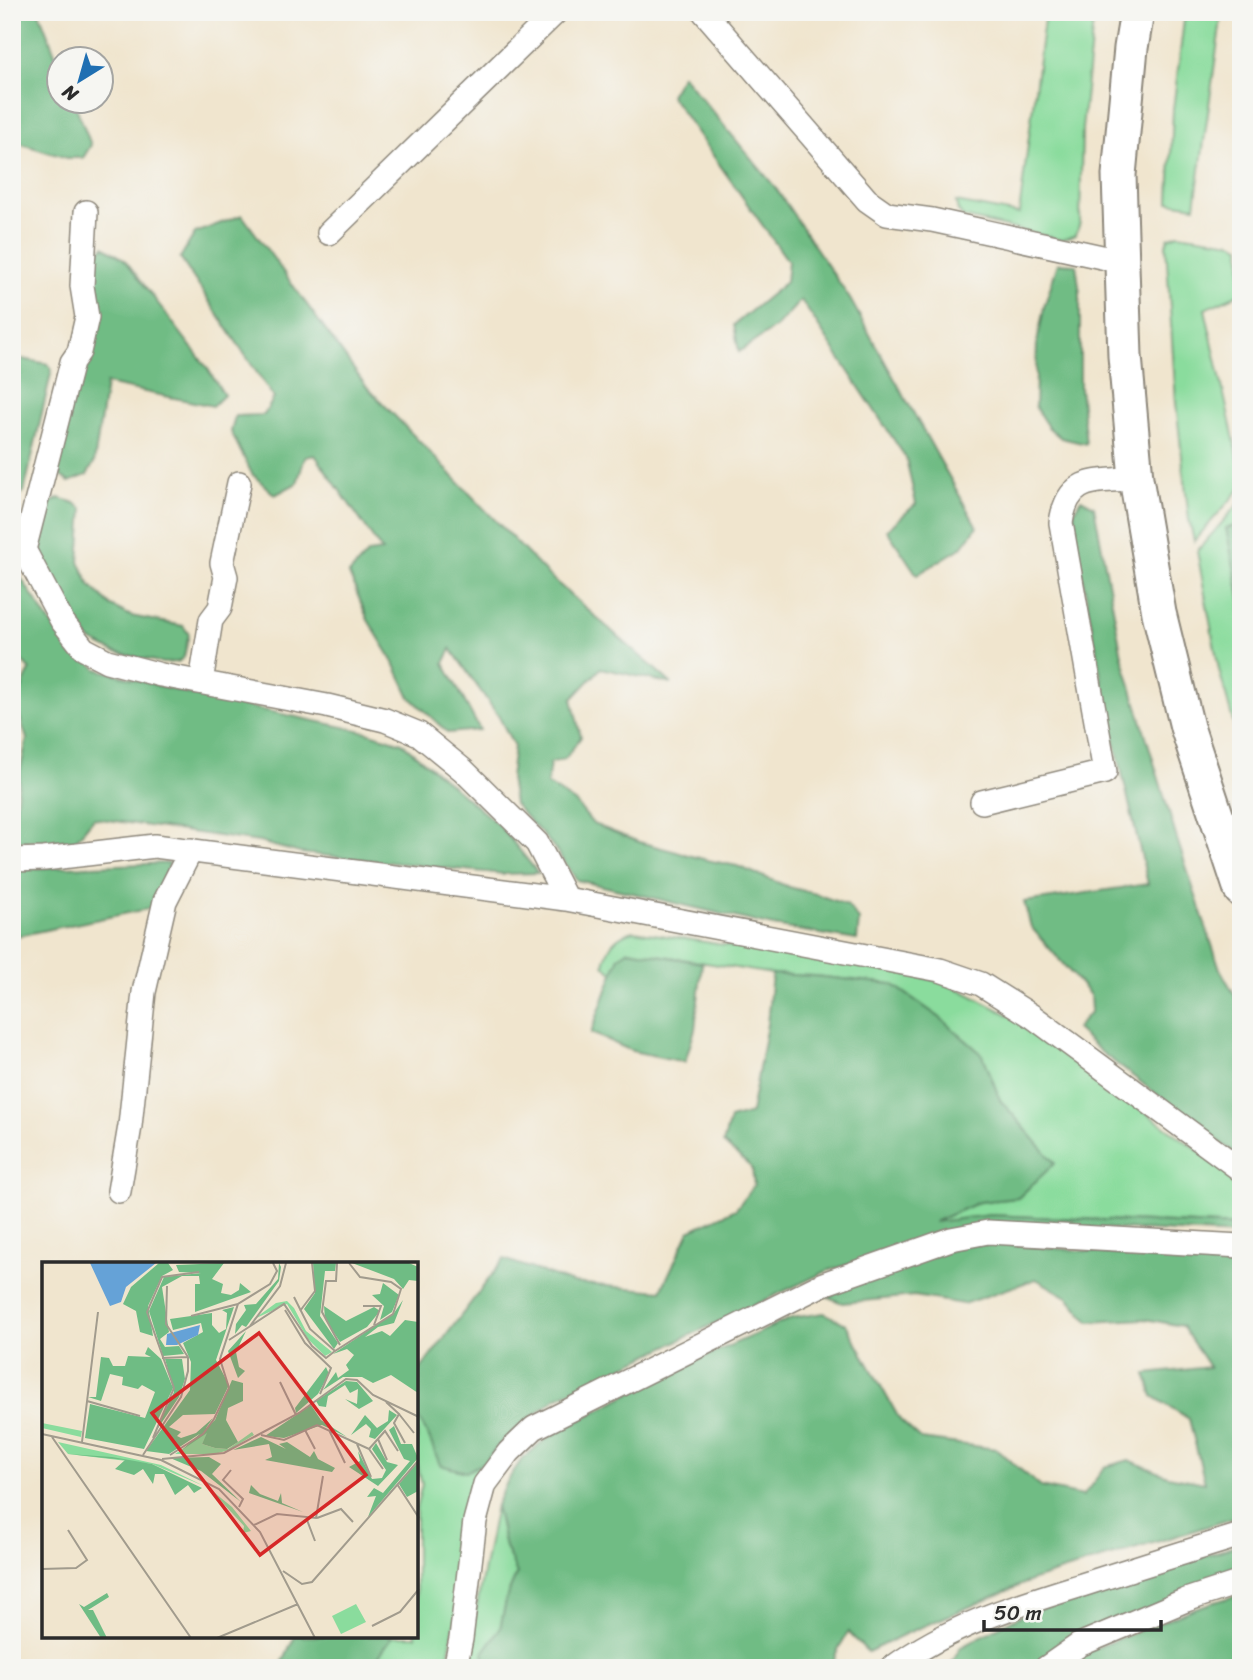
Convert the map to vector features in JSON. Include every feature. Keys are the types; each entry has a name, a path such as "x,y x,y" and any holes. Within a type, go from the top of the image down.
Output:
{"street":[{"path":"329,233 556,12"},
{"path":"704,12 859,191 887,214 932,220 1120,261"},
{"path":"1137,12 1119,175 1125,356 1136,478 1159,613 1187,727 1241,890"},
{"path":"24,551 72,362 79,352 86,317 82,286 86,212"},
{"path":"982,802 1105,772 1061,523 1063,509 1075,488 1086,483 1136,478"},
{"path":"201,682 211,620 220,608 226,577 222,562 239,483"},
{"path":"12,527 62,621 84,649 107,661 362,714 419,734 463,770 537,843 566,899"},
{"path":"12,860 44,859 156,846 191,850 566,899 940,970 981,985 1032,1016 1241,1170"},
{"path":"119,1191 130,1126 144,992 165,901 191,850"},
{"path":"455,1668 461,1640 475,1521 485,1484 509,1452 534,1428 823,1284 951,1239 988,1232 1241,1246"},
{"path":"892,1668 950,1631 1018,1605 1241,1535"},
{"path":"1046,1668 1079,1644 1186,1600 1241,1583"}],"green space":[{"path":"12,12 39,12 52,46 46,46 46,116 80,116 91,145 83,158 67,158 12,141"},
{"path":"1045,12 1094,12 1082,129 1080,222 1076,235 1062,240 963,217 956,202 1019,214"},
{"path":"1185,12 1222,12 1195,206 1169,202 1173,110"},
{"path":"682,75 775,187 850,299 977,527 962,547 917,575 887,530 916,504 906,458 801,300 777,326 739,352 734,325 786,282 788,261 670,95"},
{"path":"242,215 366,386 547,574 672,684 601,668 572,699 581,737 565,759 550,763 547,784 576,803 593,824 639,842 737,866 789,887 847,905 859,920 857,940 773,926 577,880 551,844 514,804 510,778 514,746 499,717 451,649 444,663 480,730 448,733 410,697 393,661 368,620 349,574 368,553 382,551 315,455 305,457 297,483 275,495 252,474 231,432 235,416 264,415 274,398 180,258 195,233"},
{"path":"1178,234 1233,242 1241,246 1241,293 1205,309 1241,471 1241,488 1194,541 1189,520 1176,403 1166,245 1168,238"},
{"path":"104,246 125,260 208,369 224,395 213,406 106,384 94,463 87,475 69,482 58,474 56,461 95,311 93,258"},
{"path":"1058,263 1076,264 1080,293 1080,388 1086,444 1061,438 1048,427 1035,407 1037,343 1044,307"},
{"path":"12,357 48,364 52,369 24,492 15,497 12,496"},
{"path":"59,498 75,503 83,509 79,562 90,585 111,606 131,616 183,626 189,634 184,657 178,662 163,663 114,652 90,640 70,619 46,573 40,548 46,505"},
{"path":"1081,499 1094,506 1122,656 1176,836 1220,969 1241,1006 1241,1158 1101,1052 1076,1029 1091,1011 1090,995 1031,927 1024,902 1148,884 1107,709 1076,541 1074,511"},
{"path":"1241,501 1241,525 1226,528 1241,601 1241,750 1219,670 1197,551"},
{"path":"1241,525 1241,601 1226,528"},
{"path":"12,564 53,627 97,669 193,695 367,732 402,743 501,827 538,873 504,874 300,853 259,842 94,818 75,841 12,841 20,772 27,739 15,703 30,670 12,651"},
{"path":"170,863 153,908 12,937 12,869"},
{"path":"634,931 887,970 931,979 961,990 1011,1016 1241,1181 1241,1226 990,1215 931,1223 979,1202 1018,1198 1054,1163 1000,1100 983,1055 939,1017 892,984 772,974 629,950 619,957 613,973 604,965 610,947 617,939"},
{"path":"629,950 702,963 695,1029 685,1062 632,1051 591,1033 619,957"},
{"path":"772,974 892,984 939,1017 983,1055 1000,1100 1055,1163 1018,1198 979,1202 934,1222 990,1215 1241,1226 1238,1235 992,1223 827,1271 556,1398 502,1442 484,1462 466,1472 440,1465 418,1418 418,1373 504,1259 573,1283 661,1291 689,1231 736,1209 754,1185 752,1168 723,1143 730,1119 751,1113 767,1024"},
{"path":"967,1244 1008,1244 1241,1265 1241,1516 1033,1580 868,1652 848,1632 835,1655 833,1668 487,1668 483,1653 500,1629 507,1596 517,1573 505,1547 496,1505 522,1459 550,1436 663,1375 792,1318 824,1313 846,1324 900,1420 921,1439 996,1449 1041,1487 1083,1496 1105,1467 1129,1460 1168,1476 1205,1483 1189,1419 1153,1396 1146,1374 1209,1367 1182,1326 1145,1319 1089,1322 1069,1298 1036,1279 963,1304 914,1296 842,1303 828,1297 864,1278"},
{"path":"418,1418 441,1465 466,1472 484,1462 502,1442 484,1472 446,1668 370,1668 392,1638 418,1638 418,1501 422,1484 418,1469"},
{"path":"496,1505 505,1547 517,1573 507,1596 500,1629 484,1653 487,1668 465,1668"},
{"path":"1241,1544 1241,1572 1076,1639 1034,1668 949,1668 961,1647 1022,1615"},
{"path":"1241,1594 1241,1668 1062,1668 1081,1654 1195,1608"},
{"path":"294,1638 392,1638 370,1668 280,1668"}]}
